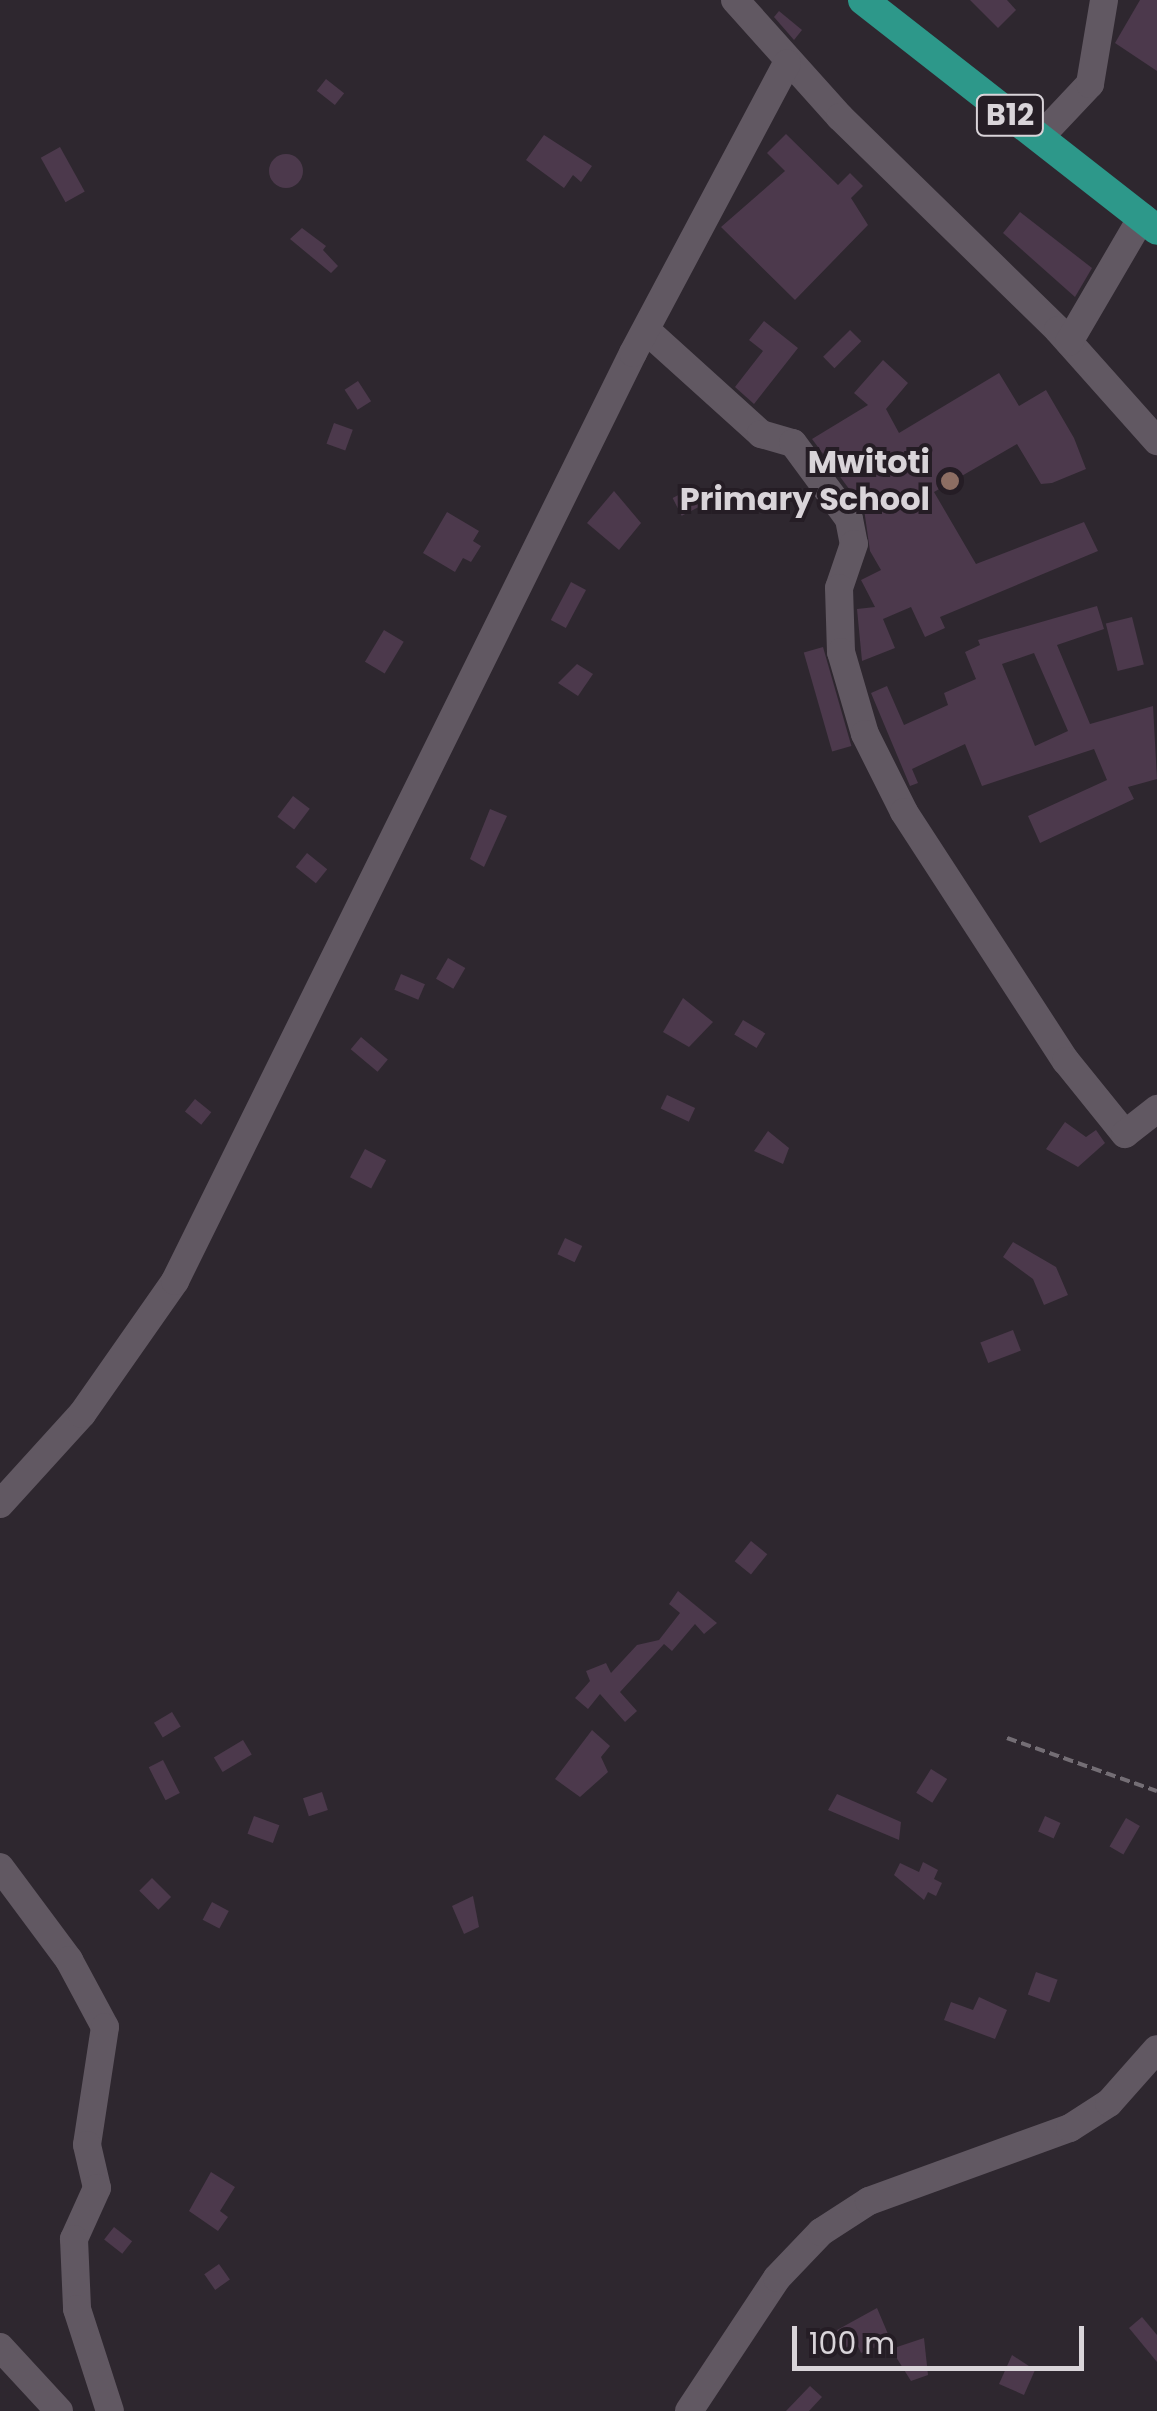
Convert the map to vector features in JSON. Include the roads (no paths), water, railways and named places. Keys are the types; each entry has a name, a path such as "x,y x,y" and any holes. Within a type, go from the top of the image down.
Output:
{"highway":[{"name":"B12","path":"864,0 1152,222"}],"street":[{"path":"734,0 787,62 1069,342 1157,441"},
{"path":"1040,137 1090,84 1104,0"},
{"path":"0,1504 82,1414 175,1281 646,330 787,62"},
{"path":"1069,342 1152,222"},
{"path":"646,330 761,434 792,443 849,519 854,544 839,588 841,652 865,734 904,812 1066,1061 1124,1134 1157,1109"},
{"path":"0,1867 69,1960 105,2028 87,2145 97,2188 86,2200 74,2239 77,2308 110,2411"},
{"path":"689,2411 777,2278 822,2232 869,2201 1070,2128 1109,2102 1157,2049"},
{"path":"0,2347 59,2411"}],"place":[{"name":"Mwitoti Primary School","path":"950,481"}]}
